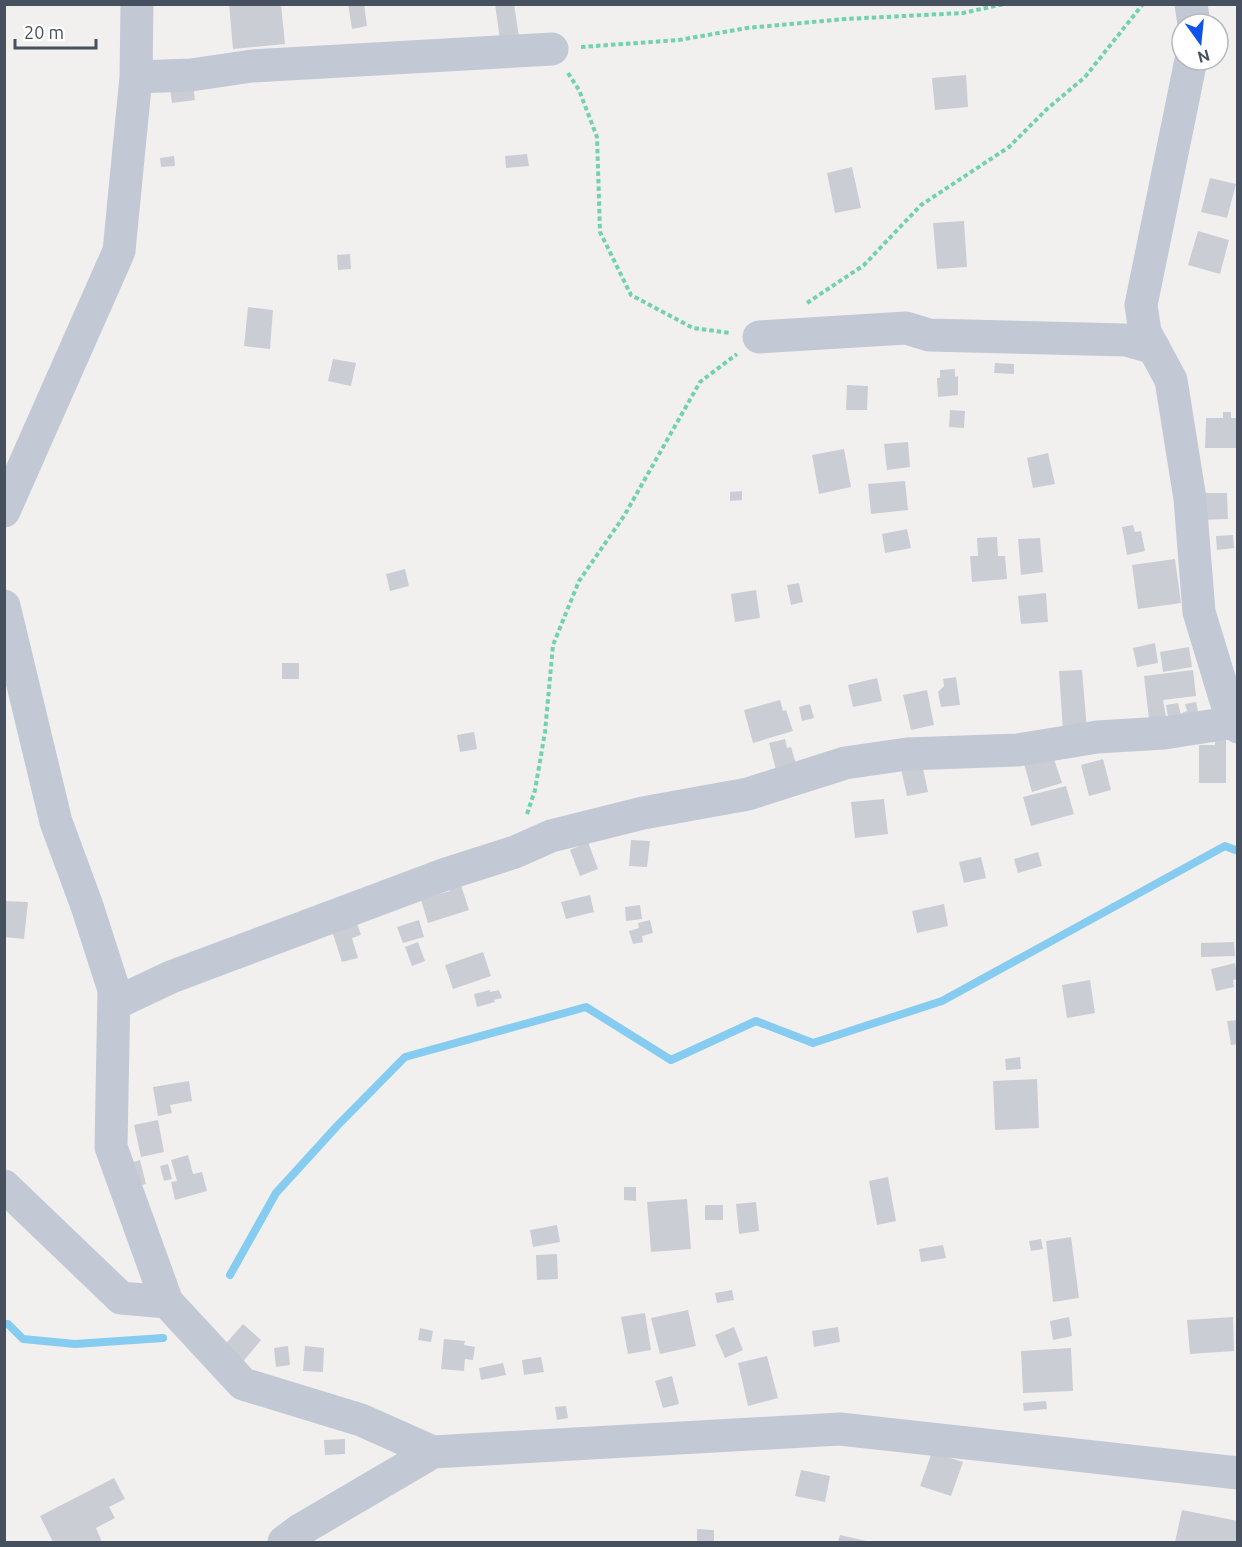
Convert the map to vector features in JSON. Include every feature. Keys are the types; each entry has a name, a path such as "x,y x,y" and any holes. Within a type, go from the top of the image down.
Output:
{"street":[{"path":"4,511 119,251 136,77 137,4"},
{"path":"136,77 191,75 252,66 552,49"},
{"path":"114,1004 171,977 446,874 515,852 551,836 643,813 748,794 845,763 907,754 1018,750 1097,737 1164,733 1236,724 1226,701 1199,612 1190,499 1171,380 1145,332 1141,305 1189,72"},
{"path":"759,337 906,328 929,335 1126,340 1154,348"},
{"path":"4,606 56,822 87,906 114,990 111,1147 167,1302 243,1384 361,1420 433,1452"},
{"path":"4,1186 121,1298 167,1302"},
{"path":"284,1542 300,1530 433,1452 840,1429 1238,1473"}],"path":[{"path":"759,337 693,328 631,295 600,232 597,137 579,90 552,49 679,40 747,28 845,19 963,13 1004,4"},
{"path":"800,308 864,265 921,205 1009,147 1047,109 1085,77 1143,4"},
{"path":"515,852 535,790 545,732 553,645 579,581 624,516 700,382 759,337"}],"building":[{"path":"229,4 281,4 285,44 233,49"},
{"path":"348,4 364,4 367,26 352,29"},
{"path":"495,4 514,4 519,37 500,40"},
{"path":"966,75 968,107 935,110 932,78"},
{"path":"193,85 195,100 172,103 170,89"},
{"path":"527,154 529,166 506,168 505,156"},
{"path":"174,156 175,166 161,167 160,158"},
{"path":"852,167 861,208 835,213 827,173"},
{"path":"1210,178 1236,184 1227,218 1201,212"},
{"path":"964,221 967,267 937,269 933,223"},
{"path":"1198,231 1229,240 1220,274 1188,265"},
{"path":"350,254 351,269 338,270 337,255"},
{"path":"248,307 273,310 270,349 244,346"},
{"path":"333,359 356,363 351,386 328,381"},
{"path":"995,363 1014,364 1014,374 994,373"},
{"path":"955,369 955,377 958,376 958,395 938,397 937,378 940,378 940,370"},
{"path":"847,385 868,386 867,410 846,410"},
{"path":"950,410 965,411 964,428 949,427"},
{"path":"1223,412 1231,412 1231,418 1238,418 1238,448 1205,448 1206,418 1223,418"},
{"path":"908,442 910,467 887,470 884,444"},
{"path":"844,449 851,487 819,494 812,455"},
{"path":"1048,453 1055,484 1033,488 1027,458"},
{"path":"905,481 908,510 871,514 868,484"},
{"path":"742,491 742,500 730,501 730,492"},
{"path":"1205,493 1227,493 1228,519 1198,520"},
{"path":"1133,525 1135,532 1141,531 1145,551 1127,555 1122,527"},
{"path":"907,529 911,548 885,553 882,534"},
{"path":"1233,535 1234,548 1217,550 1216,536"},
{"path":"997,537 998,556 1005,556 1007,579 972,582 970,556 978,556 977,538"},
{"path":"1040,538 1043,572 1021,575 1018,539"},
{"path":"1175,559 1181,603 1138,609 1132,565"},
{"path":"405,569 409,586 390,591 386,574"},
{"path":"799,583 803,602 791,605 787,585"},
{"path":"756,590 760,618 735,622 731,594"},
{"path":"1046,593 1048,622 1021,624 1018,596"},
{"path":"1155,643 1158,663 1137,667 1133,648"},
{"path":"1189,647 1192,667 1163,672 1160,652"},
{"path":"282,663 299,663 299,679 282,679"},
{"path":"1082,670 1087,730 1063,732 1059,671"},
{"path":"1193,670 1196,696 1163,700 1166,717 1149,719 1144,676"},
{"path":"956,677 960,705 941,707 938,692 944,686 943,679"},
{"path":"877,678 882,701 853,707 848,685"},
{"path":"927,690 934,725 911,730 903,695"},
{"path":"780,700 793,731 753,743 744,710"},
{"path":"1196,702 1200,720 1183,723 1182,713 1187,711 1185,704"},
{"path":"1178,703 1181,715 1168,717 1166,705"},
{"path":"810,704 814,718 802,721 799,707"},
{"path":"474,732 477,749 460,752 457,735"},
{"path":"1215,736 1226,736 1226,783 1199,783 1199,745 1215,745"},
{"path":"785,739 787,748 791,747 796,764 776,770 769,743"},
{"path":"1053,756 1062,783 1032,792 1024,764"},
{"path":"1103,759 1111,790 1089,796 1081,765"},
{"path":"922,764 928,792 907,796 901,769"},
{"path":"1066,786 1074,814 1031,826 1023,797"},
{"path":"884,799 888,834 855,838 851,802"},
{"path":"631,840 650,841 647,867 629,866"},
{"path":"588,842 598,869 580,876 570,850"},
{"path":"1038,852 1042,866 1018,873 1014,859"},
{"path":"981,857 986,878 964,883 959,862"},
{"path":"460,882 469,910 428,923 421,900 450,891 448,885"},
{"path":"590,895 594,912 566,919 561,902"},
{"path":"4,901 28,902 24,939 4,937"},
{"path":"944,904 948,926 917,933 912,911"},
{"path":"640,905 642,919 626,921 625,907"},
{"path":"419,920 424,937 403,943 397,927"},
{"path":"650,920 653,933 642,936 643,942 633,944 629,931 639,928 638,923"},
{"path":"357,923 361,935 352,938 358,958 342,962 332,931"},
{"path":"418,942 425,961 412,966 405,947"},
{"path":"1234,942 1235,956 1201,957 1201,943"},
{"path":"483,952 491,976 453,989 445,965"},
{"path":"1235,963 1238,979 1233,980 1234,987 1216,991 1211,969"},
{"path":"1090,980 1095,1013 1067,1018 1062,985"},
{"path":"490,990 490,992 499,990 502,998 477,1007 474,994"},
{"path":"1238,1020 1238,1044 1231,1045 1227,1021"},
{"path":"1020,1057 1021,1069 1006,1070 1005,1059"},
{"path":"1037,1079 1039,1128 995,1130 993,1081"},
{"path":"189,1081 192,1101 170,1105 172,1113 158,1116 153,1087"},
{"path":"158,1120 164,1152 141,1157 134,1125"},
{"path":"188,1155 193,1174 202,1172 207,1191 175,1200 171,1182 177,1181 171,1160"},
{"path":"140,1160 146,1184 137,1186 131,1163"},
{"path":"168,1164 172,1179 164,1181 160,1166"},
{"path":"888,1177 896,1221 877,1225 869,1181"},
{"path":"624,1187 636,1187 636,1201 624,1200"},
{"path":"687,1199 691,1249 651,1252 647,1202"},
{"path":"756,1202 759,1231 739,1234 736,1204"},
{"path":"705,1205 723,1205 723,1220 705,1220"},
{"path":"557,1225 560,1242 533,1247 530,1230"},
{"path":"1071,1237 1079,1298 1053,1302 1046,1241"},
{"path":"1041,1239 1043,1249 1031,1251 1029,1241"},
{"path":"943,1245 946,1258 921,1262 919,1249"},
{"path":"557,1254 558,1279 537,1280 536,1255"},
{"path":"732,1290 734,1300 717,1303 715,1293"},
{"path":"688,1310 696,1346 660,1354 651,1318"},
{"path":"645,1313 651,1350 628,1354 621,1317"},
{"path":"1069,1317 1072,1336 1053,1340 1050,1321"},
{"path":"1233,1317 1234,1351 1190,1354 1187,1320"},
{"path":"243,1324 261,1340 241,1364 222,1348"},
{"path":"734,1327 743,1350 725,1358 715,1335"},
{"path":"838,1327 840,1342 814,1347 812,1331"},
{"path":"420,1328 433,1331 431,1342 418,1340"},
{"path":"444,1339 465,1341 464,1345 475,1347 473,1360 465,1359 464,1371 441,1369"},
{"path":"288,1346 290,1365 276,1367 274,1348"},
{"path":"305,1346 324,1348 323,1372 303,1371"},
{"path":"1071,1348 1073,1391 1023,1393 1021,1351"},
{"path":"767,1356 778,1398 748,1406 738,1363"},
{"path":"541,1357 544,1372 524,1375 522,1360"},
{"path":"503,1363 506,1375 481,1380 479,1368"},
{"path":"672,1376 679,1404 663,1408 655,1381"},
{"path":"1046,1401 1047,1409 1024,1411 1023,1403"},
{"path":"566,1406 568,1418 557,1420 555,1407"},
{"path":"345,1439 345,1454 325,1455 324,1440"},
{"path":"932,1452 963,1462 951,1496 920,1486"},
{"path":"801,1470 830,1476 825,1502 795,1496"},
{"path":"114,1478 125,1499 109,1507 115,1518 96,1528 102,1542 53,1542 40,1516"},
{"path":"1182,1510 1238,1521 1238,1542 1175,1542"},
{"path":"697,1529 714,1530 714,1541 697,1541"},
{"path":"840,1535 871,1542 838,1542"}],"waterway":[{"path":"230,1275 276,1193 338,1125 405,1057 586,1007 671,1060 756,1021 813,1043 942,1001 1225,846 1238,851"},
{"path":"4,1324 8,1324 23,1339 75,1344 163,1338"}]}
